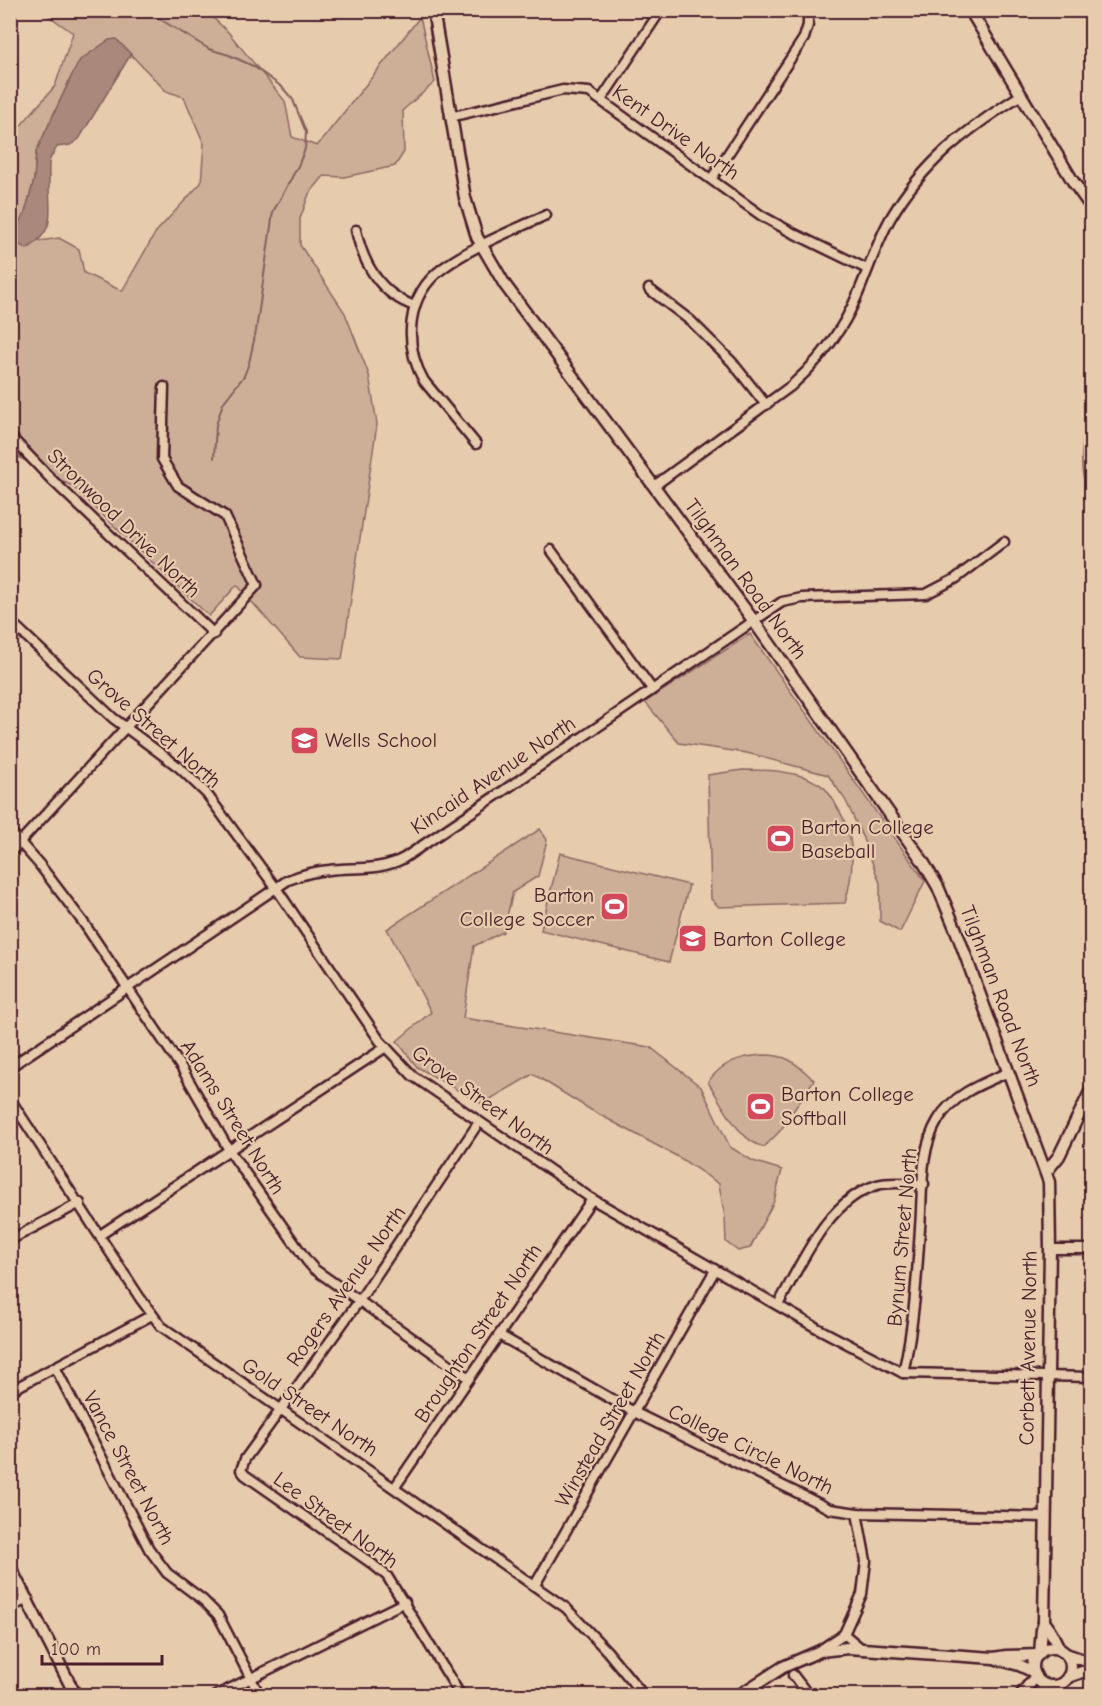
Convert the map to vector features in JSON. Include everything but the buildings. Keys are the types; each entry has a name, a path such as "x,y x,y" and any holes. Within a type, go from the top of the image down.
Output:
{"street":[{"name":"Tilghman Road North","path":"433,10 465,198 482,246 505,285 753,620 931,874 956,930 1046,1172"},
{"path":"601,100 661,10"},
{"path":"712,178 804,38 808,25 808,10"},
{"path":"970,10 1092,208"},
{"name":"Kent Drive North","path":"450,117 563,90 584,91 601,100 762,216 867,269"},
{"path":"654,486 766,405 808,370 842,327 889,220 906,194 938,156 976,123 1021,95"},
{"path":"476,444 424,381 419,370 411,347 410,332 415,306 434,275 454,261 546,215"},
{"path":"356,230 358,242 376,278 393,296 415,306"},
{"path":"649,289 691,321 732,362 766,405"},
{"path":"10,853 257,585 225,516 178,486 162,459 164,387"},
{"name":"Stronwood Drive North","path":"10,436 51,479 214,634"},
{"name":"Kincaid Avenue North","path":"10,1067 288,880 328,870 391,865 782,602 789,599 926,594 955,579 1004,542"},
{"path":"551,550 652,689"},
{"name":"Grove Street North","path":"10,621 14,631 126,729 165,756 198,785 276,888 386,1047 413,1076 592,1199 903,1373 1092,1377"},
{"name":"Adams Street North","path":"10,831 83,922 181,1067 229,1149 307,1261 314,1269 358,1301 469,1378"},
{"path":"100,1235 386,1047"},
{"name":"Bynum Street North","path":"903,1373 911,1340 927,1149 939,1119 946,1109 968,1092 1009,1072"},
{"path":"1046,1172 1059,1156 1090,1094"},
{"name":"Gold Street North","path":"10,1099 160,1326 395,1487 566,1608 583,1624 644,1695"},
{"name":"Rogers Avenue North","path":"241,1470 245,1459 358,1301 479,1122"},
{"name":"Corbett Avenue North","path":"1039,1654 1041,1629 1044,1622 1050,1249 1049,1182 1046,1172"},
{"path":"778,1305 821,1231 844,1203 878,1184 924,1184"},
{"name":"Broughton Street North","path":"395,1487 592,1199"},
{"path":"10,1240 80,1203"},
{"path":"1050,1249 1092,1249"},
{"name":"Winstead Street North","path":"535,1585 716,1270"},
{"path":"10,1391 152,1315"},
{"name":"College Circle North","path":"499,1335 633,1412 830,1509 856,1513 1045,1517"},
{"name":"Vance Street North","path":"55,1367 149,1549 167,1573 203,1600 218,1615 260,1695"},
{"name":"Lee Street North","path":"241,1470 371,1563 392,1581 461,1695"},
{"path":"738,1695 783,1667 820,1651 844,1634 862,1594 865,1580 866,1553 856,1513"},
{"path":"10,1567 76,1695"},
{"path":"10,1607 27,1599"},
{"path":"215,1695 405,1602"},
{"name":"Corbett Avenue North","path":"1044,1622 1054,1642 1063,1652"},
{"path":"844,1634 862,1649"},
{"path":"820,1651 848,1648 994,1658 1019,1665 1035,1674 1041,1682 1053,1686"},
{"path":"994,1658 1039,1654 1050,1649 1092,1663"},
{"path":"1063,1652 1071,1665 1068,1677"},
{"path":"1020,1695 1035,1674 1034,1666 1039,1654"},
{"path":"1033,1695 1059,1685 1068,1677 1092,1671"},
{"path":"793,1675 809,1695"}],"shaded area":[{"path":"42,11 206,11 228,32 285,101 292,137 317,146 420,17 435,82 403,110 404,152 395,166 344,177 324,176 309,194 300,219 300,245 345,313 369,375 377,424 342,659 300,657 237,585 209,616 72,486 11,453 10,138 55,86 73,33","holes":["116,39 166,91 184,97 204,144 201,183 156,232 122,291 84,273 79,249 59,238 40,241 13,234 25,213 34,180 36,152 72,75"]},
{"path":"116,39 131,54 79,139 70,145 57,147 49,161 50,218 48,226 37,242 27,249 16,243 12,234 25,213 34,180 36,152 80,60 109,40"},
{"path":"1091,396 1092,484 1084,479 1082,470 1084,438"},
{"path":"750,634 925,881 900,932 880,921 880,883 846,801 828,775 747,753 679,743 645,702"},
{"name":"Barton College Baseball","path":"742,770 782,772 801,776 811,779 829,793 843,817 852,852 851,877 845,903 719,907 711,899 708,775"},
{"path":"540,829 547,840 538,876 513,892 503,932 474,946 463,1018 650,1047 701,1087 730,1147 753,1161 782,1170 774,1201 750,1248 738,1251 726,1242 725,1218 719,1184 680,1158 591,1110 533,1074 482,1104 417,1067 397,1041 431,1012 387,929"},
{"name":"Barton College Soccer","path":"560,853 689,885 669,962 541,930"},
{"name":"Barton College Softball","path":"764,1055 786,1059 797,1065 814,1080 780,1131 764,1147 755,1144 739,1130 708,1082 719,1069 733,1061"}],"waterway":[{"path":"139,10 153,15 209,49 253,66 282,87 293,100 306,132 305,149 298,166 273,212 256,331 249,363 244,376 223,403 216,425 214,458"}],"place":[{"name":"Wells School","path":"304,740"},
{"name":"Barton College Baseball","path":"780,839"},
{"name":"Barton College Soccer","path":"615,907"},
{"name":"Barton College","path":"692,939"},
{"name":"Barton College Softball","path":"760,1106"}]}
